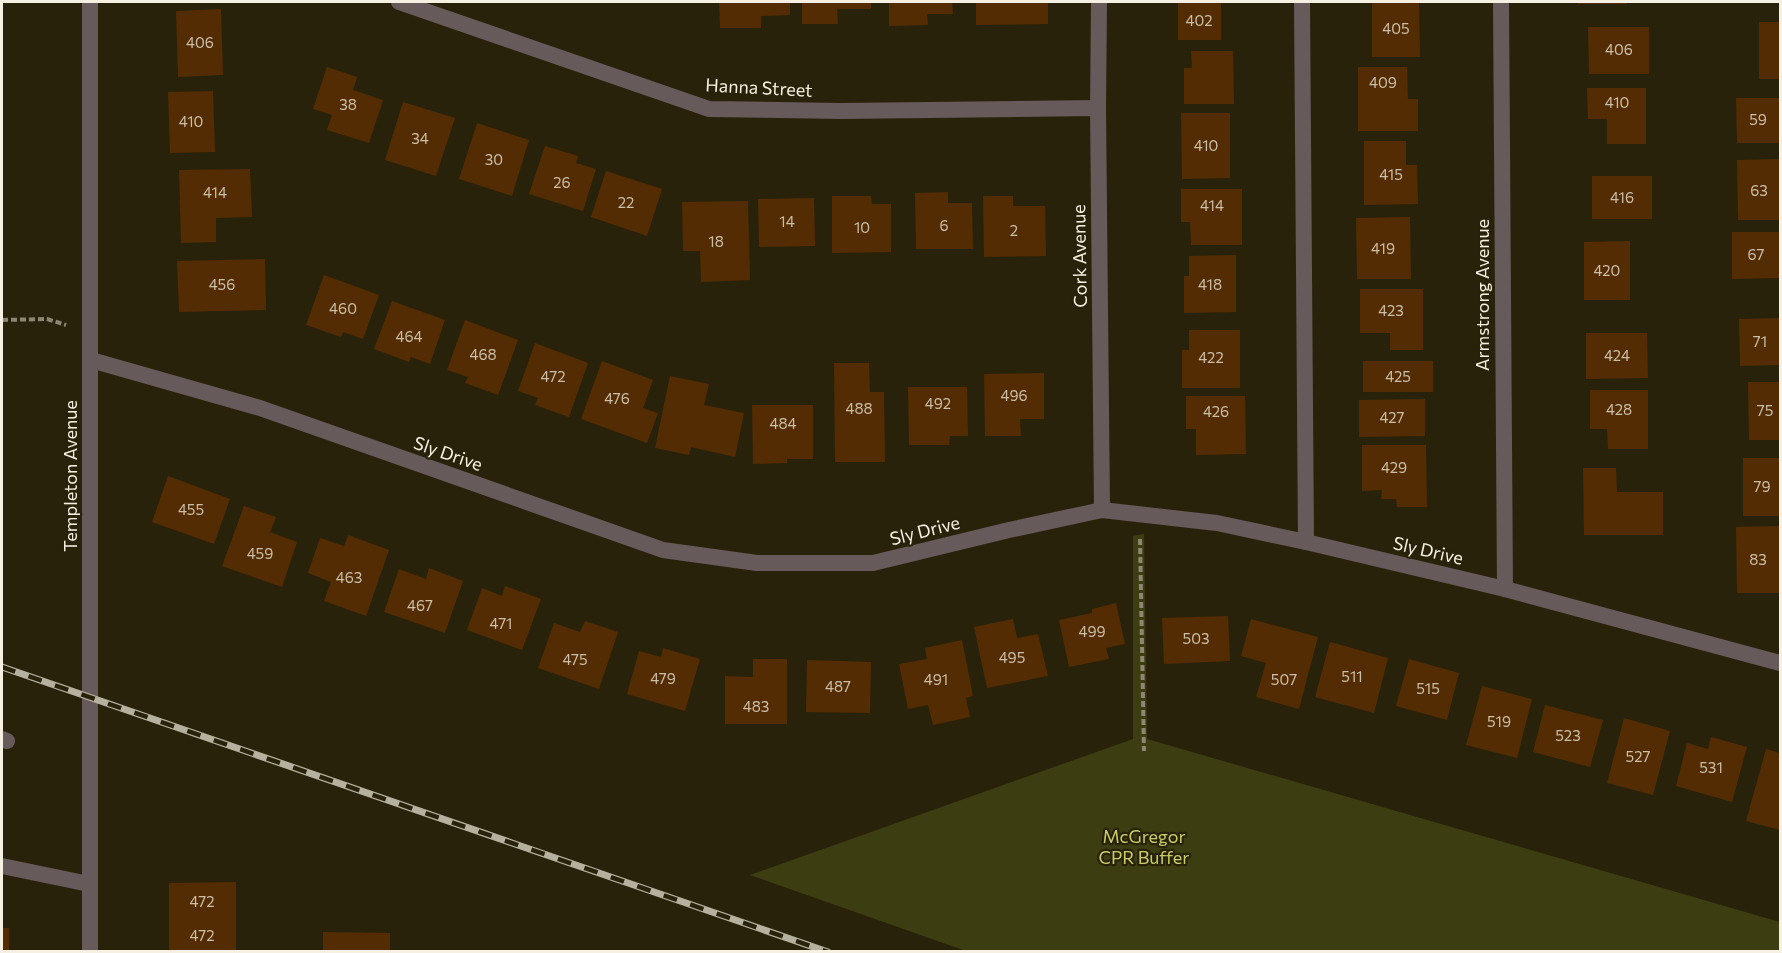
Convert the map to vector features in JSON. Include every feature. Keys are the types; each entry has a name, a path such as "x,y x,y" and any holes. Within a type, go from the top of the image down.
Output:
{"street":[{"name":"Templeton Avenue","path":"90,2 90,951"},
{"name":"Hanna Street","path":"399,2 709,109 841,111 1098,108"},
{"name":"Cork Avenue","path":"1099,2 1102,510"},
{"path":"1302,2 1306,542"},
{"name":"Armstrong Avenue","path":"1502,2 1504,589"},
{"name":"Sly Drive","path":"91,360 260,408 663,550 757,563 873,563 1102,510 1216,523 1306,542 1504,589 1780,663"},
{"path":"2,866 89,884"}],"path":[{"path":"2,320 47,319 66,325 91,360"},
{"path":"1140,514 1144,751"}],"green space":[{"name":"McGregor CPR Buffer","path":"1144,534 1147,739 1780,922 1780,951 966,951 750,875 1133,739 1133,536"}],"building":[{"path":"719,2 790,2 790,15 761,16 761,28 720,28"},
{"path":"802,2 871,2 871,9 837,9 838,24 802,24"},
{"path":"889,2 952,2 953,14 927,14 928,25 889,26"},
{"path":"976,2 1048,2 1048,24 976,25"},
{"path":"1178,2 1221,2 1221,40 1178,40"},
{"path":"1372,2 1419,2 1420,57 1372,57"},
{"path":"1578,2 1627,2 1627,4 1578,4"},
{"path":"221,9 223,75 178,77 176,11"},
{"path":"1759,22 1780,22 1780,79 1759,79"},
{"path":"1588,27 1649,27 1649,74 1589,74"},
{"path":"1191,51 1233,51 1234,104 1184,104 1184,68 1192,68"},
{"path":"327,67 357,77 353,90 383,100 369,143 327,130 332,115 313,109"},
{"path":"1358,67 1407,67 1408,99 1418,99 1418,131 1358,131"},
{"path":"1587,88 1646,88 1646,144 1607,144 1607,119 1588,119"},
{"path":"213,91 215,152 170,153 168,92"},
{"path":"1736,98 1780,98 1780,143 1737,143"},
{"path":"403,102 455,118 436,176 385,160"},
{"path":"1181,113 1230,113 1230,178 1182,179"},
{"path":"477,123 529,140 512,196 459,179"},
{"path":"1364,141 1406,141 1406,165 1417,165 1418,204 1364,205"},
{"path":"545,146 578,156 576,163 596,169 583,211 529,194"},
{"path":"1780,159 1780,220 1738,220 1737,160"},
{"path":"250,169 252,217 216,218 216,242 181,243 179,170"},
{"path":"606,171 662,189 647,236 591,217"},
{"path":"1592,176 1652,176 1652,219 1592,219"},
{"path":"1181,189 1242,189 1242,245 1191,245 1190,222 1181,222"},
{"path":"948,192 948,203 972,203 973,249 916,249 915,193"},
{"path":"832,196 871,196 872,204 891,204 891,252 832,253"},
{"path":"983,196 1013,196 1013,206 1045,206 1046,256 984,257"},
{"path":"814,198 815,246 759,247 758,199"},
{"path":"748,201 750,280 701,282 700,251 683,251 682,202"},
{"path":"1410,217 1411,279 1357,279 1356,218"},
{"path":"1732,232 1780,232 1780,278 1732,279"},
{"path":"1630,241 1630,300 1584,300 1584,242"},
{"path":"1236,255 1236,312 1184,313 1184,276 1189,276 1189,256"},
{"path":"265,259 266,310 179,312 177,261"},
{"path":"324,275 379,295 363,339 343,332 341,337 306,325"},
{"path":"1360,289 1423,289 1423,350 1390,350 1390,333 1360,333"},
{"path":"392,301 445,320 430,364 411,357 409,362 374,349"},
{"path":"1780,318 1780,365 1740,366 1739,319"},
{"path":"465,320 518,340 498,395 465,383 468,377 447,370"},
{"path":"1189,330 1240,330 1240,388 1182,388 1182,350 1189,350"},
{"path":"1586,333 1647,333 1648,378 1586,379"},
{"path":"535,343 588,363 569,417 535,405 538,398 518,391"},
{"path":"602,361 653,380 643,408 658,413 647,443 581,419"},
{"path":"1363,361 1433,361 1433,392 1363,392"},
{"path":"834,363 869,363 870,392 884,392 885,462 835,462"},
{"path":"1044,373 1044,419 1020,419 1021,436 985,436 984,374"},
{"path":"670,376 709,384 704,405 744,413 735,457 691,447 689,455 655,448"},
{"path":"1748,382 1780,382 1780,440 1749,440"},
{"path":"908,387 967,387 968,436 950,436 949,445 909,445"},
{"path":"1590,390 1648,390 1648,449 1608,449 1607,429 1590,429"},
{"path":"1186,396 1245,396 1246,454 1196,455 1196,429 1186,429"},
{"path":"1425,399 1425,436 1359,437 1359,400"},
{"path":"752,405 813,405 813,459 787,459 787,463 753,464"},
{"path":"1362,445 1426,445 1427,507 1397,507 1396,499 1381,499 1382,490 1362,491"},
{"path":"1743,458 1780,458 1780,516 1743,516"},
{"path":"1583,468 1616,468 1617,492 1663,492 1663,535 1584,535"},
{"path":"168,476 230,499 214,544 152,522"},
{"path":"244,506 276,517 270,532 297,542 282,587 222,566"},
{"path":"1780,526 1780,593 1737,593 1736,527"},
{"path":"348,535 389,550 366,616 324,601 331,582 308,573 320,538 344,546"},
{"path":"429,568 463,581 445,633 384,612 399,569 426,579"},
{"path":"505,586 541,599 522,650 467,630 482,588 502,596"},
{"path":"1116,603 1125,644 1106,648 1109,659 1069,667 1059,620 1092,613 1092,609"},
{"path":"1228,616 1230,661 1164,664 1162,618"},
{"path":"1013,619 1017,638 1038,634 1048,676 987,688 974,627"},
{"path":"1251,619 1318,637 1299,709 1256,697 1266,663 1241,656"},
{"path":"585,621 618,632 599,689 538,668 554,623 580,632"},
{"path":"962,640 973,696 966,698 970,717 933,725 928,705 908,709 899,664 927,659 925,648"},
{"path":"1330,642 1388,658 1374,713 1315,697"},
{"path":"663,648 700,659 685,711 627,694 639,651 661,657"},
{"path":"753,659 787,659 787,724 725,724 725,676 753,677"},
{"path":"1409,659 1459,673 1447,720 1396,706"},
{"path":"807,660 871,662 870,713 806,712"},
{"path":"1482,686 1532,699 1517,758 1466,745"},
{"path":"1545,705 1603,720 1590,767 1533,752"},
{"path":"1624,718 1670,731 1653,795 1607,783"},
{"path":"1711,737 1747,747 1732,802 1676,786 1687,743 1708,749"},
{"path":"1766,749 1780,753 1780,830 1746,821"},
{"path":"236,882 236,952 169,952 169,883"},
{"path":"2,928 9,928 9,952 2,952"},
{"path":"323,932 390,933 390,952 323,952"}],"railway":[{"path":"2,667 828,952"}]}
